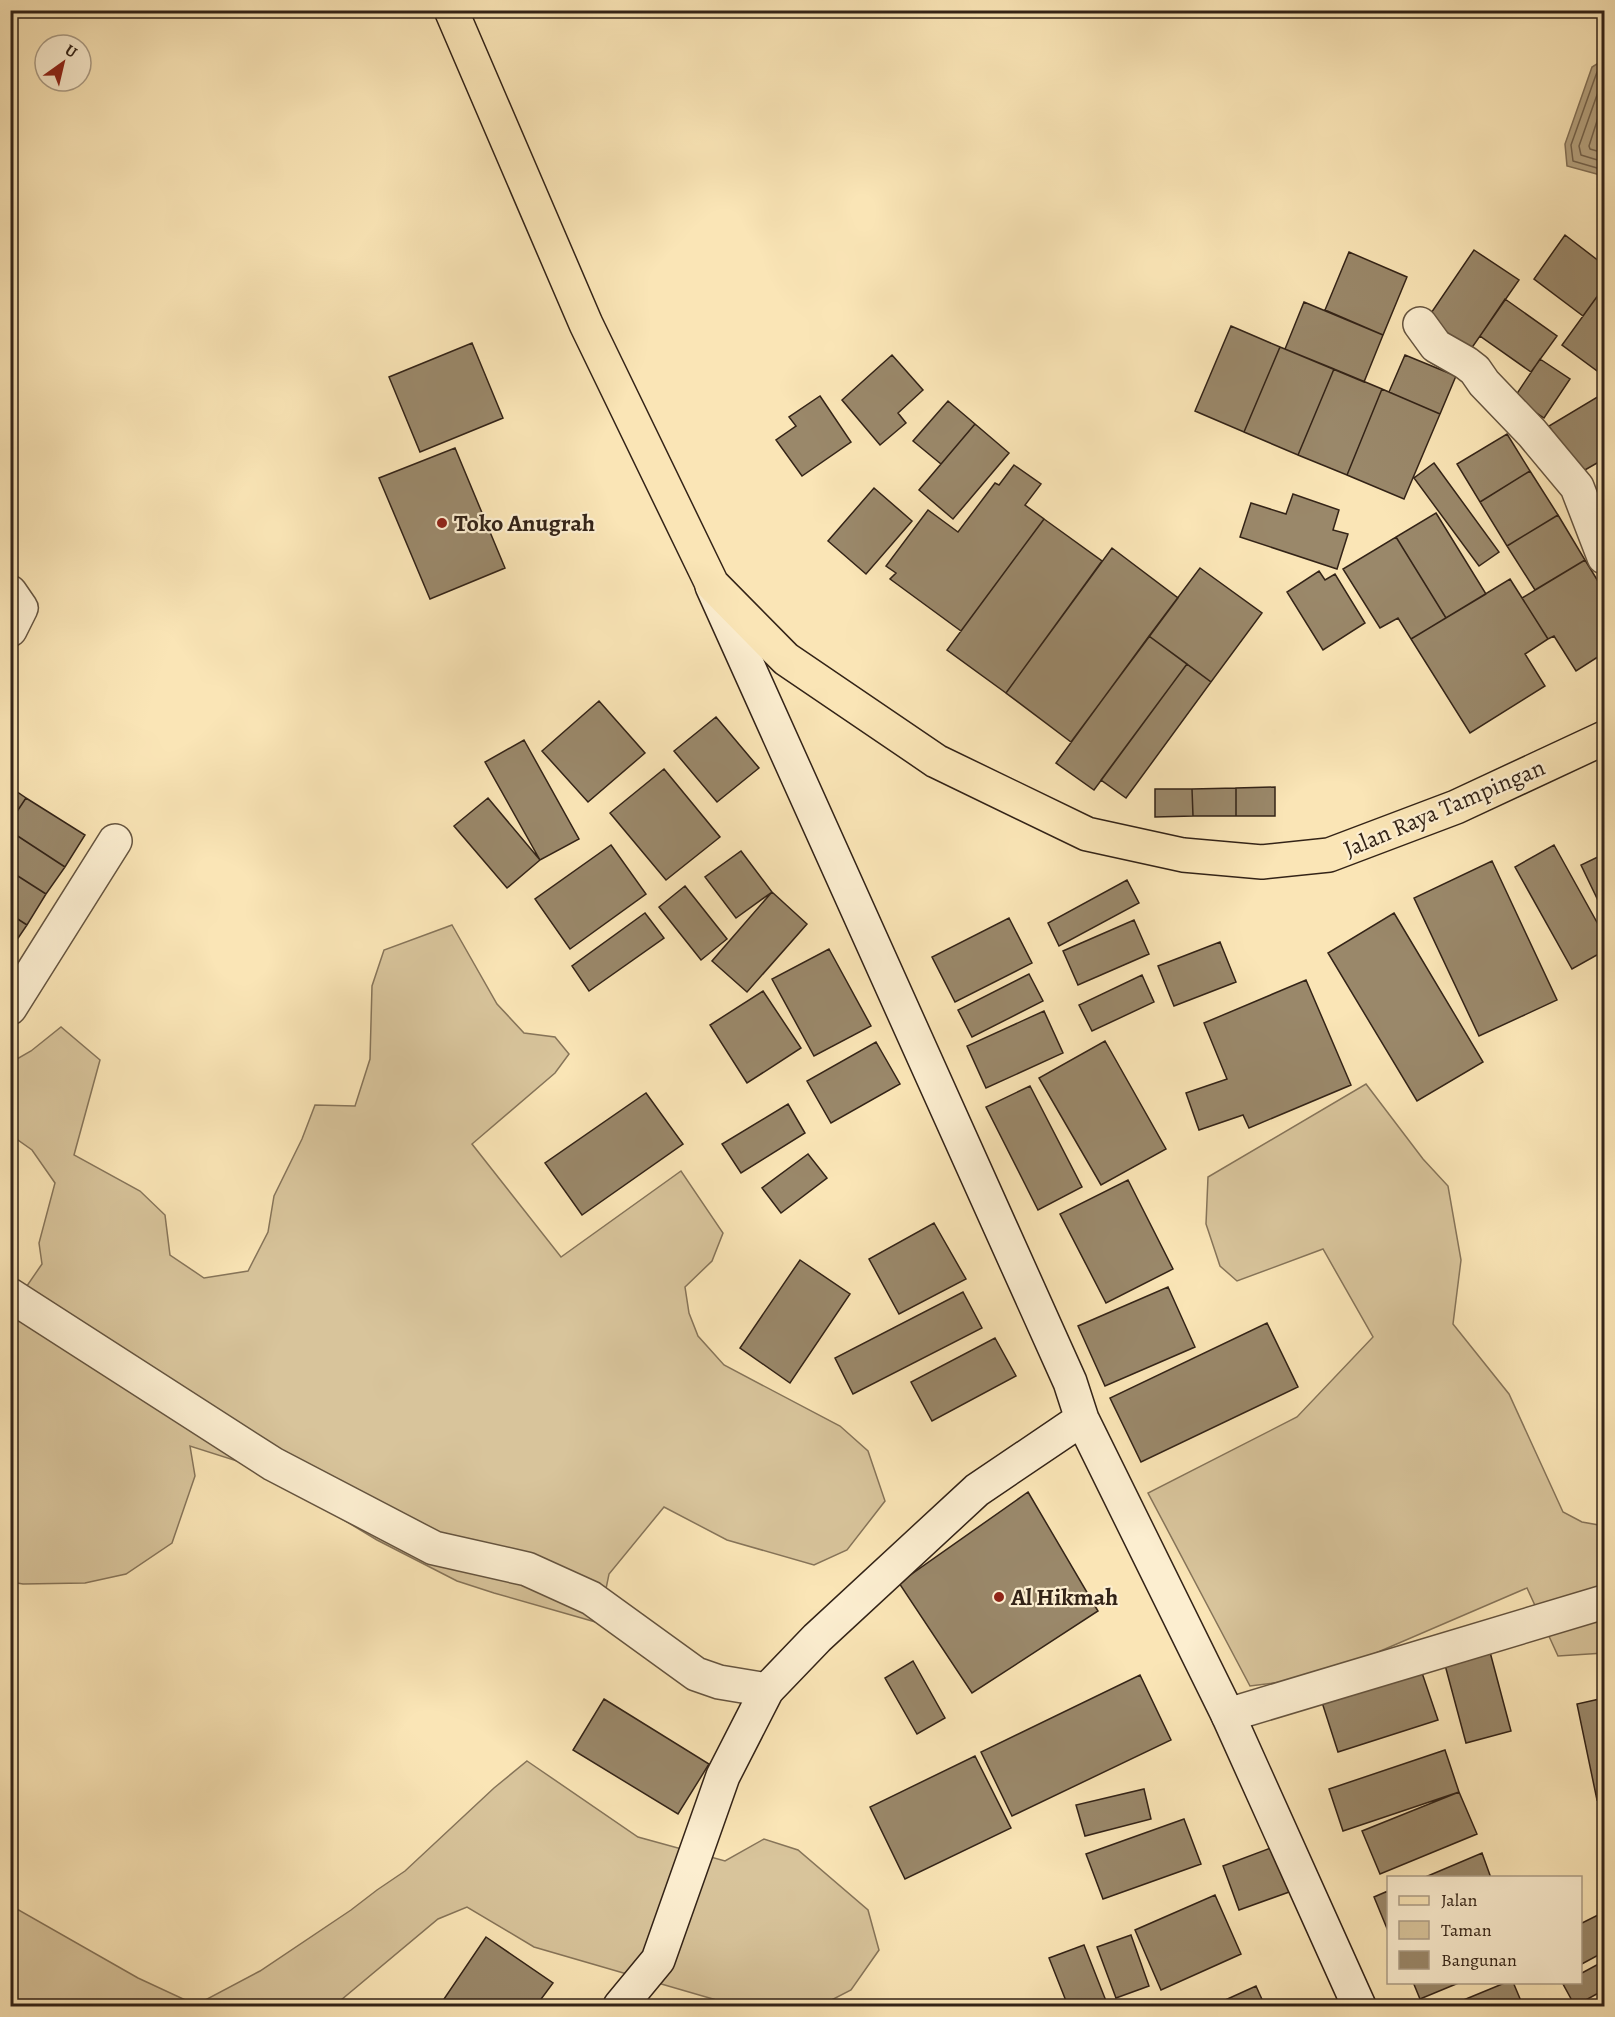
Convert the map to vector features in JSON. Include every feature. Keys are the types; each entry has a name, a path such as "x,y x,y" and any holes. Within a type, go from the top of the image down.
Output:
{"main road":[{"name":"Jalan Raya Tampingan","path":"451,10 586,324 712,584 786,659 936,761 1088,834 1183,855 1262,862 1329,855 1456,807 1605,738"}],"street":[{"path":"1420,324 1436,346 1475,370 1577,487 1605,556"},
{"path":"712,584 1066,1371 1082,1419 1228,1715 1359,2007"},
{"path":"10,592 21,608 10,630"},
{"path":"10,1008 115,841"},
{"path":"10,1295 273,1464 434,1548 527,1569 591,1598 696,1674 719,1682 767,1690"},
{"path":"620,2007 658,1960 723,1776 767,1690 817,1638 977,1490 1082,1419"},
{"path":"1228,1715 1605,1602"}],"green space":[{"path":"452,925 497,1004 524,1033 555,1037 569,1054 555,1073 472,1144 561,1257 681,1171 723,1233 712,1261 685,1287 689,1313 698,1336 724,1365 840,1426 868,1451 885,1501 847,1550 814,1565 727,1540 664,1507 609,1574 599,1623 457,1581 377,1540 256,1467 190,1446 195,1476 172,1543 126,1574 85,1583 23,1584 11,1582 11,1309 42,1264 39,1243 55,1183 32,1150 11,1135 10,1063 31,1051 61,1027 100,1060 74,1155 140,1191 165,1215 170,1255 204,1278 248,1271 268,1232 274,1196 302,1139 315,1105 355,1106 370,1059 372,986 384,950"},
{"path":"1366,1084 1423,1159 1448,1186 1461,1260 1453,1324 1509,1394 1563,1512 1582,1522 1604,1526 1604,1653 1558,1656 1527,1588 1320,1677 1250,1686 1148,1493 1297,1417 1373,1337 1323,1249 1237,1281 1220,1266 1206,1224 1208,1177"},
{"path":"527,1761 638,1837 725,1861 764,1839 798,1850 868,1910 879,1950 851,1990 820,2006 737,2006 534,1947 467,1907 438,1919 335,2005 11,2006 10,1905 138,1978 196,2005 260,1971 405,1871 494,1788"}],"water":[{"path":"1604,62 1604,176 1567,166 1565,144 1592,67"}],"building":[{"path":"1565,235 1604,265 1604,287 1583,316 1534,279"},
{"path":"1474,250 1519,280 1471,349 1427,319"},
{"path":"1349,252 1407,277 1383,335 1325,310"},
{"path":"1604,287 1604,376 1562,345"},
{"path":"1505,299 1557,336 1531,372 1480,336"},
{"path":"1304,302 1383,335 1364,382 1285,349"},
{"path":"1231,326 1280,347 1244,432 1195,411"},
{"name":"Toko Anugrah","path":"472,343 503,418 420,452 389,377"},
{"path":"1280,347 1334,369 1298,455 1244,432"},
{"path":"892,355 923,390 898,413 906,423 880,445 842,400"},
{"path":"1405,355 1456,376 1440,414 1389,392"},
{"path":"1540,359 1570,379 1544,418 1514,398"},
{"path":"1334,369 1382,389 1347,475 1298,455"},
{"path":"1382,389 1440,414 1404,499 1347,475"},
{"path":"1604,393 1604,459 1578,474 1549,426"},
{"path":"820,396 851,442 802,476 776,440 796,426 789,417"},
{"path":"948,401 975,424 941,464 913,441"},
{"path":"975,424 1009,453 953,519 919,490"},
{"path":"1507,434 1530,471 1480,502 1457,464"},
{"name":"Toko Anugrah","path":"455,448 505,568 430,599 379,478"},
{"path":"1434,463 1499,552 1479,566 1414,478"},
{"path":"1014,465 1041,484 1025,505 1044,519 961,631 890,579 896,573 886,566 928,510 958,532 995,483 999,485"},
{"path":"1530,471 1558,515 1507,546 1480,502"},
{"path":"874,488 912,521 866,574 828,541"},
{"path":"1293,494 1339,510 1333,530 1348,534 1337,569 1240,537 1251,503 1286,514"},
{"path":"1436,513 1486,594 1446,618 1396,537"},
{"path":"1558,515 1585,560 1535,590 1507,546"},
{"path":"1044,519 1102,561 1006,693 947,650"},
{"path":"1396,537 1446,618 1411,639 1398,618 1380,628 1343,569"},
{"path":"1112,548 1178,598 1071,742 1006,693"},
{"path":"1585,560 1604,591 1604,653 1576,671 1554,636 1548,639 1522,598"},
{"path":"1200,568 1262,613 1211,682 1149,636"},
{"path":"1319,571 1325,580 1335,574 1365,623 1323,650 1287,592"},
{"path":"1510,579 1548,639 1525,654 1545,686 1470,733 1411,639"},
{"path":"1149,636 1187,664 1094,790 1056,763"},
{"path":"1187,664 1211,682 1126,798 1101,780"},
{"path":"599,701 645,753 588,802 542,751"},
{"path":"716,717 759,768 717,802 674,751"},
{"path":"524,740 579,839 540,860 485,762"},
{"path":"664,769 720,837 666,880 610,813"},
{"path":"10,787 26,798 10,822"},
{"path":"1275,787 1275,816 1236,816 1236,788"},
{"path":"1236,788 1236,816 1193,816 1192,789"},
{"path":"1155,789 1192,789 1193,816 1155,817"},
{"path":"26,798 85,835 65,867 10,831 10,822"},
{"path":"488,798 540,860 507,888 454,826"},
{"path":"10,831 65,867 46,894 10,871"},
{"path":"611,845 646,894 570,949 535,899"},
{"path":"1554,845 1604,935 1604,951 1572,969 1515,867"},
{"path":"741,851 772,892 736,918 705,877"},
{"path":"1604,854 1604,913 1581,865"},
{"path":"1492,861 1557,1000 1479,1036 1414,898"},
{"path":"10,871 46,894 27,925 10,914"},
{"path":"1127,880 1139,903 1059,946 1048,923"},
{"path":"685,886 727,939 701,960 659,907"},
{"path":"772,892 807,924 747,992 712,961"},
{"path":"645,913 664,938 589,991 572,966"},
{"path":"1394,913 1483,1062 1417,1101 1328,953"},
{"path":"10,914 27,925 10,950"},
{"path":"1009,918 1032,963 955,1002 932,957"},
{"path":"1134,920 1149,954 1078,985 1063,951"},
{"path":"1220,942 1236,982 1174,1006 1158,966"},
{"path":"829,949 871,1026 814,1056 772,979"},
{"path":"1029,974 1043,1001 972,1037 958,1010"},
{"path":"1142,975 1154,1002 1092,1031 1079,1005"},
{"path":"1306,980 1351,1085 1249,1128 1243,1115 1199,1130 1186,1093 1227,1079 1204,1023"},
{"path":"763,991 801,1048 747,1083 710,1025"},
{"path":"1044,1011 1063,1053 986,1088 967,1046"},
{"path":"1105,1041 1166,1149 1101,1185 1039,1078"},
{"path":"876,1042 900,1084 831,1123 807,1081"},
{"path":"1030,1086 1082,1187 1038,1210 986,1107"},
{"path":"646,1093 683,1144 582,1215 545,1163"},
{"path":"788,1104 805,1133 741,1173 722,1144"},
{"path":"808,1154 827,1178 781,1213 762,1188"},
{"path":"1128,1180 1173,1269 1106,1303 1060,1214"},
{"path":"934,1223 966,1279 899,1314 869,1259"},
{"path":"800,1260 850,1294 790,1383 740,1348"},
{"path":"1168,1287 1195,1347 1105,1386 1078,1326"},
{"path":"963,1292 982,1328 853,1394 835,1358"},
{"path":"1267,1323 1298,1387 1141,1462 1110,1398"},
{"path":"995,1338 1016,1376 932,1421 911,1382"},
{"name":"Al Hikmah","path":"1028,1492 1098,1611 972,1693 899,1583"},
{"path":"1490,1652 1511,1731 1466,1743 1445,1665"},
{"path":"913,1661 945,1718 917,1734 885,1678"},
{"path":"1418,1661 1438,1720 1338,1752 1319,1693"},
{"path":"1140,1675 1171,1740 1012,1816 981,1752"},
{"path":"1604,1698 1604,1798 1597,1800 1577,1704"},
{"path":"604,1699 709,1764 678,1814 573,1750"},
{"path":"1445,1750 1459,1792 1343,1831 1329,1789"},
{"path":"975,1756 1011,1828 905,1879 870,1807"},
{"path":"1144,1789 1151,1819 1085,1836 1076,1805"},
{"path":"1459,1792 1477,1834 1380,1874 1362,1831"},
{"path":"1184,1819 1201,1864 1103,1899 1086,1854"},
{"path":"1276,1846 1292,1891 1239,1910 1223,1866"},
{"path":"1482,1853 1490,1876 1428,1876"},
{"path":"1387,1891 1387,1929 1374,1897"},
{"path":"1215,1895 1241,1954 1161,1990 1135,1930"},
{"path":"1604,1912 1604,1952 1582,1964 1582,1923"},
{"path":"1131,1935 1149,1986 1116,1998 1097,1947"},
{"path":"486,1937 553,1983 536,2006 455,2006 444,1999"},
{"path":"1084,1945 1108,2006 1068,2006 1049,1958"},
{"path":"1604,1961 1604,1990 1575,2006 1563,1984 1582,1984 1582,1973"},
{"path":"1414,1984 1456,1984 1420,1999"},
{"path":"1502,1984 1514,1984 1521,2001 1509,2006 1449,2006"},
{"path":"1256,1986 1265,2006 1212,2006"}],"place":[{"name":"Toko Anugrah","path":"442,523"},
{"name":"Al Hikmah","path":"999,1597"}]}
